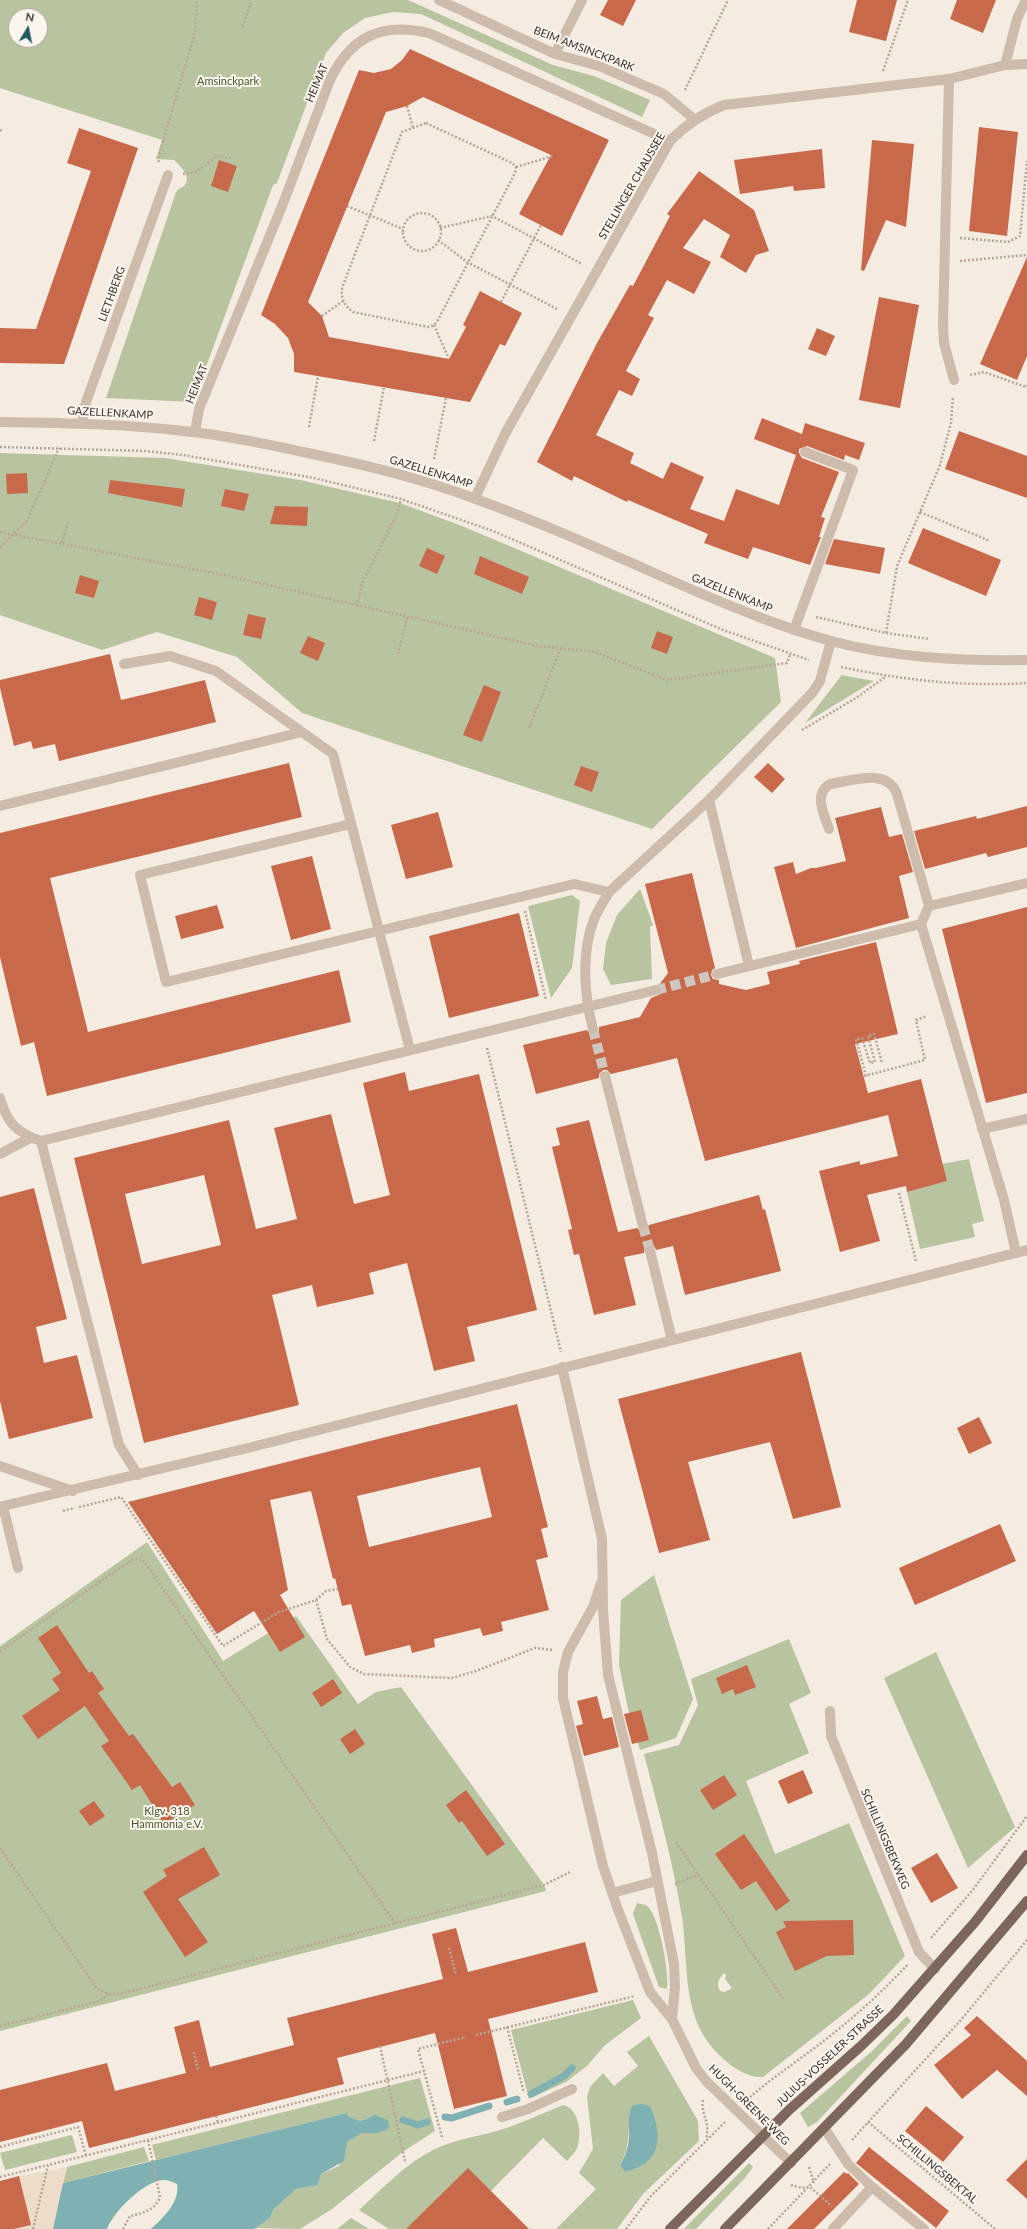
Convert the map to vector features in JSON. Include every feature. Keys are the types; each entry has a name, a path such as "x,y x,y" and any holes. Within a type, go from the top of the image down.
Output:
{"main road":[{"name":"JULIUS-VOSSELER-STRASSE","path":"670,2229 800,2099 861,2046 935,1969 1027,1856"},
{"path":"725,2229 825,2129 906,2044 1027,1901"}],"street":[{"name":"BEIM AMSINCKPARK","path":"439,0 556,54 599,66 664,94 694,119"},
{"path":"556,54 582,0"},
{"path":"1005,66 1017,19 1026,0"},
{"name":"HEIMAT","path":"195,432 199,409 284,201 330,80 338,64 349,50 360,40 392,28 409,28 429,33 670,141"},
{"name":"STELLINGER CHAUSSEE","path":"475,498 504,434 670,141 694,119 724,106 949,79 1005,66 1027,64"},
{"path":"949,79 944,343 954,380"},
{"name":"LIETHBERG","path":"82,423 86,402 168,175"},
{"name":"GAZELLENKAMP","path":"0,422 82,423 195,432 246,440 370,466 418,479 475,498 748,613 794,630 831,641 886,652 930,658 971,661 1027,660"},
{"path":"794,630 853,470 804,452"},
{"path":"593,1029 587,1006 586,949 594,920 608,892 709,800 813,692 820,681 831,641"},
{"path":"124,664 170,656 216,671 333,754 410,1050"},
{"path":"0,806 302,732"},
{"path":"829,829 820,798 825,787 830,784 878,777 891,783 897,794 929,906 921,924 1004,1200 1016,1253"},
{"path":"709,800 749,966"},
{"path":"351,824 140,875 166,982 574,884 608,892"},
{"path":"929,906 1027,883"},
{"path":"717,974 921,924"},
{"path":"0,1098 4,1114 16,1129 30,1138 41,1141 656,990"},
{"path":"605,1076 643,1226"},
{"path":"982,1129 1027,1119"},
{"path":"0,1154 30,1138"},
{"path":"41,1141 118,1445 138,1475"},
{"path":"18,1568 3,1506 138,1475 1027,1250"},
{"path":"650,1251 672,1340"},
{"path":"562,1367 602,1539 608,1675 652,1853 674,1964 675,1987 672,2018"},
{"path":"0,1466 73,1491"},
{"name":"HUGH-GREENE-WEG","path":"603,1577 593,1607 568,1652 563,1672 563,1698 602,1866 650,1992 672,2018 696,2068 707,2082 791,2163"},
{"name":"SCHILLINGSBEKWEG","path":"830,1711 831,1736 919,1952 935,1969"},
{"path":"612,1893 659,1885"},
{"path":"502,2117 528,2109 572,2089"},
{"path":"825,2129 848,2164 872,2187 924,2229"},
{"path":"833,2229 872,2187"}],"path":[{"path":"197,0 195,32 158,159 168,175 192,174 217,156 233,158"},
{"path":"243,27 251,0"},
{"path":"694,119 685,90 728,0"},
{"path":"877,87 908,0"},
{"path":"406,106 413,128"},
{"path":"426,123 512,163 516,167 515,173 434,325 428,327 353,312 343,301 342,288 402,132 426,123"},
{"path":"516,167 553,156"},
{"path":"946,236 1008,242 1020,236 1027,161"},
{"path":"347,206 403,229"},
{"path":"421,213 433,217 440,228 438,240 429,249 419,250 412,248 406,242 403,229 409,218 421,213"},
{"path":"440,228 492,216 596,272"},
{"path":"501,302 541,225"},
{"path":"438,240 467,262 571,316"},
{"path":"945,262 1027,255"},
{"path":"322,316 343,301"},
{"path":"434,325 449,359"},
{"path":"886,633 897,566 940,465 951,423 954,380 984,372 1026,387 1027,385"},
{"path":"309,427 318,376"},
{"path":"374,441 384,387"},
{"path":"434,459 446,398"},
{"path":"0,447 146,451 183,455 314,478 401,499 492,531 723,630 807,660"},
{"path":"0,547 27,521 59,448"},
{"path":"356,606 362,583 397,514 401,499"},
{"path":"920,512 990,542"},
{"path":"62,543 69,520"},
{"path":"0,532 13,536 62,543 224,575 407,618 560,650 595,652 667,680 787,663 790,655"},
{"path":"800,613 886,633 932,640"},
{"path":"398,654 407,618"},
{"path":"529,728 560,650"},
{"path":"853,669 886,677 942,684 1027,684"},
{"path":"796,733 856,698 886,677"},
{"path":"522,896 549,1016"},
{"path":"882,1063 874,1034 868,1036 875,1062 870,1063 862,1038 856,1039 865,1076 925,1060 916,1020 927,1016"},
{"path":"482,1032 561,1344 562,1367"},
{"path":"899,1193 920,1277"},
{"path":"63,1511 121,1497 223,1646 279,1612 316,1600 326,1591 338,1588"},
{"path":"0,1652 133,1559 143,1560 395,1923"},
{"path":"316,1600 327,1639 350,1667 364,1674 452,1678 476,1671 535,1648 568,1652"},
{"path":"757,2090 806,2055 864,2008 919,1952 972,1890 1027,1816"},
{"path":"676,1842 784,2000"},
{"path":"0,1848 97,1989 108,1994 120,1994 544,1885 570,1872"},
{"path":"659,1885 698,1876"},
{"path":"768,2229 814,2183 841,2153 960,2020 1027,1940"},
{"path":"449,1948 456,1975"},
{"path":"476,2035 650,1992"},
{"path":"0,2026 100,2001 108,1994"},
{"path":"506,2027 528,2109"},
{"path":"442,2137 418,2049 466,2037"},
{"path":"380,2046 405,2161"},
{"path":"194,2052 198,2070"},
{"path":"0,2177 424,2071"},
{"path":"706,2141 708,2122 701,2105 707,2082"},
{"path":"216,2116 218,2123"},
{"name":"SCHILLINGSBEKTAL","path":"868,2122 995,2229"},
{"path":"626,2229 652,2196 720,2126"},
{"path":"0,2147 78,2127 86,2156"},
{"path":"123,2229 130,2216 140,2214 158,2203 160,2197 159,2183 148,2140"},
{"path":"807,2161 814,2183"},
{"path":"33,2229 48,2165"},
{"path":"787,2183 802,2188 810,2187"}],"green space":[{"name":"Amsinckpark","path":"0,0 408,0 553,65 594,76 650,100 642,117 421,14 393,12 365,18 343,33 326,53 277,183 273,185 193,402 106,398 176,192 184,186 187,179 185,172 174,160 156,159 162,140 0,88"},
{"path":"0,453 165,458 300,480 400,503 462,526 775,658 781,702 652,829 302,713 237,657 157,632 102,650 0,615"},
{"path":"841,676 874,681 805,723"},
{"path":"640,889 653,925 650,927 652,979 611,985 603,969 606,943 617,915"},
{"path":"572,895 580,901 572,968 551,998 528,906"},
{"path":"969,1159 984,1221 972,1224 975,1237 920,1249 907,1192 946,1181 942,1164"},
{"name":"Klgv. 318 Hammonia e.V.","path":"147,1542 223,1661 296,1616 358,1704 376,1692 401,1687 544,1885 546,1891 0,2031 0,1646"},
{"path":"654,1575 693,1699 676,1738 640,1750 628,1709 619,1665 621,1600"},
{"path":"789,1639 811,1693 789,1704 809,1753 746,1781 775,1854 849,1823 905,1956 869,1994 763,2077 744,2073 724,2060 708,2043 702,2034 693,2012 688,1985 682,1917 665,1835 644,1754 679,1745 698,1705 691,1679","holes":["724,1973 726,1975 725,1979 732,1988 725,1992 720,1991 718,1986 719,1981"]},
{"path":"936,1652 1015,1827 968,1868 884,1678"},
{"path":"637,1903 646,1905 651,1910 659,1931 667,1971 667,1989 659,1987 633,1914"},
{"path":"633,2000 641,2018 604,2046 587,2066 566,2082 529,2099 511,2030"},
{"path":"907,2016 911,2021 817,2122 808,2127 800,2113 871,2052"},
{"path":"649,2036 698,2121 699,2141 643,2194 617,2229 556,2229 596,2189 579,2173 593,2149 587,2097 590,2087 603,2073 614,2086 638,2066 627,2052","holes":["629,2111 643,2165 625,2172 620,2165 626,2152 629,2132"]},
{"path":"420,2078 435,2131 404,2151 332,2209 300,2229 254,2228 270,2218 273,2210 296,2189 318,2185 321,2174 339,2166 347,2142 362,2133 378,2133 375,2115 361,2121 349,2117 347,2113 156,2160 152,2145"},
{"path":"563,2105 568,2107 575,2115 579,2127 577,2147 567,2161 543,2138 491,2191 406,2229 389,2229 359,2210 403,2170 433,2150 456,2141 506,2128"},
{"path":"72,2135 77,2152 5,2170 0,2153"},
{"path":"144,2147 149,2161 63,2183 67,2167"},
{"path":"749,2163 753,2167 744,2179 696,2229 684,2229"},
{"path":"351,2218 369,2229 337,2229"}],"shaded area":[{"path":"67,2167 53,2229 14,2229 31,2225 19,2176"}],"water":[{"path":"642,2104 650,2106 654,2117 658,2138 656,2147 653,2155 646,2162 637,2168 625,2172 620,2165 628,2146 631,2109 633,2105"},
{"path":"347,2113 349,2117 361,2121 375,2115 388,2120 389,2128 378,2133 362,2133 347,2142 344,2161 321,2174 318,2185 296,2189 273,2210 270,2218 254,2229 151,2229 170,2209 176,2197 177,2184 164,2180 156,2181 139,2191 116,2214 107,2229 53,2229 63,2183"}],"building":[{"path":"608,0 636,0 623,26 600,15"},
{"path":"857,0 897,0 886,41 849,32"},
{"path":"957,0 996,0 983,33 950,19"},
{"path":"410,49 609,140 562,236 519,214 551,155 423,97 407,106 386,112 308,302 322,316 329,337 449,359 466,327 463,325 480,291 522,313 505,346 500,344 470,402 294,372 294,354 288,338 275,324 261,315 359,70 374,73 391,69 402,60"},
{"path":"979,127 1018,132 1007,236 969,231"},
{"path":"79,128 138,148 64,364 0,363 0,328 36,329 91,171 67,163"},
{"path":"872,140 914,144 906,227 886,220 864,271 861,270"},
{"path":"822,149 825,188 794,191 793,186 740,194 734,160"},
{"path":"219,160 237,166 228,192 211,186"},
{"path":"699,171 754,210 769,251 756,255 746,273 720,257 730,235 704,219 683,248 711,262 694,294 667,280 648,315 654,318 626,371 640,379 632,396 619,390 596,435 634,453 630,463 663,479 671,462 704,477 690,509 724,521 736,489 779,505 796,455 754,439 762,418 802,434 805,423 865,443 859,460 845,455 844,460 807,446 799,449 799,453 802,458 839,472 821,517 825,518 819,537 821,537 810,565 753,547 748,559 704,543 708,534 628,500 627,502 574,476 572,481 537,462 597,343 630,285 633,286 670,216 667,214"},
{"path":"1027,257 1027,356 1017,380 980,364"},
{"path":"879,297 919,305 900,408 859,400"},
{"path":"817,328 835,336 826,356 808,349"},
{"path":"959,431 1027,456 1027,498 945,469"},
{"path":"27,473 28,493 7,494 6,474"},
{"path":"110,480 185,489 182,507 108,493"},
{"path":"225,489 249,494 244,511 221,506"},
{"path":"275,506 308,507 307,526 270,524"},
{"path":"923,528 1001,560 986,596 908,563"},
{"path":"834,539 885,548 880,574 825,564"},
{"path":"427,548 445,556 437,574 419,566"},
{"path":"480,556 529,577 522,594 474,574"},
{"path":"80,575 99,581 94,598 75,593"},
{"path":"199,597 217,602 212,620 194,615"},
{"path":"248,614 266,618 261,639 243,635"},
{"path":"657,631 673,637 667,654 651,648"},
{"path":"308,636 325,643 318,661 300,653"},
{"path":"110,654 121,700 205,680 216,722 59,761 55,744 33,749 31,741 14,746 0,688 0,680"},
{"path":"484,685 501,692 482,742 463,735"},
{"path":"289,763 302,817 50,878 88,1032 339,970 351,1022 47,1096 34,1042 21,1046 0,957 0,833"},
{"path":"768,763 785,779 772,793 754,777"},
{"path":"581,766 599,772 592,792 574,785"},
{"path":"1027,806 1027,847 988,857 986,853 925,869 914,831 976,816 977,819"},
{"path":"881,807 889,837 902,834 913,872 899,876 909,918 796,948 774,867 793,862 796,874 811,868 846,861 835,818"},
{"path":"438,812 453,867 406,879 391,825"},
{"path":"312,856 331,929 291,940 271,866"},
{"path":"692,873 715,968 712,970 711,975 713,979 719,980 719,984 746,990 770,984 767,972 800,964 799,961 876,942 898,1034 855,1044 868,1093 921,1079 947,1181 907,1192 906,1186 867,1195 880,1241 840,1252 819,1171 860,1161 860,1165 898,1156 888,1115 705,1161 677,1058 611,1074 607,1070 603,1070 599,1074 599,1078 536,1094 523,1045 587,1030 591,1035 595,1035 599,1031 599,1027 640,1017 651,998 661,994 662,989 659,985 668,973 645,884"},
{"path":"217,905 224,928 181,939 175,916"},
{"path":"1027,907 1027,1093 986,1103 942,929"},
{"path":"519,913 539,996 449,1018 429,936"},
{"path":"405,1072 409,1091 479,1074 537,1310 467,1327 475,1361 434,1371 407,1263 369,1273 374,1294 317,1307 312,1285 272,1295 299,1405 144,1443 74,1158 229,1120 256,1229 297,1219 274,1128 331,1114 354,1204 390,1195 363,1083","holes":["204,1175 221,1245 142,1264 125,1194"]},
{"path":"589,1120 618,1232 637,1228 641,1232 645,1232 649,1225 759,1195 763,1210 765,1209 781,1271 685,1295 673,1246 656,1250 654,1246 649,1245 645,1247 644,1253 624,1257 636,1305 594,1315 579,1254 574,1255 568,1230 572,1229 552,1147 560,1145 556,1128"},
{"path":"34,1188 67,1319 36,1327 44,1363 77,1355 93,1418 9,1439 0,1401 0,1197"},
{"path":"801,1352 841,1507 793,1519 770,1442 688,1462 710,1540 659,1553 618,1399"},
{"path":"517,1404 548,1527 541,1529 548,1557 536,1560 549,1610 501,1622 503,1631 483,1636 480,1628 434,1639 435,1647 412,1653 410,1645 365,1656 351,1604 342,1606 335,1578 333,1579 311,1491 270,1500 288,1590 280,1595 305,1637 280,1652 254,1611 217,1634 128,1502","holes":["480,1467 492,1517 369,1547 357,1496"]},
{"path":"979,1417 992,1443 969,1454 957,1428"},
{"path":"1000,1524 1016,1561 915,1605 899,1568"},
{"path":"57,1625 89,1673 92,1671 104,1689 98,1693 129,1736 133,1734 172,1787 180,1782 195,1805 164,1824 140,1785 132,1790 101,1746 109,1741 85,1706 38,1739 22,1716 60,1690 52,1679 61,1673 38,1638"},
{"path":"747,1665 756,1687 735,1695 733,1689 722,1694 716,1678"},
{"path":"333,1679 342,1693 321,1707 312,1693"},
{"path":"597,1696 603,1719 612,1717 619,1747 584,1756 576,1726 583,1724 577,1701"},
{"path":"641,1710 649,1740 632,1744 624,1714"},
{"path":"355,1729 365,1744 350,1754 340,1739"},
{"path":"803,1770 813,1793 788,1804 778,1781"},
{"path":"724,1775 737,1795 713,1810 700,1790"},
{"path":"466,1790 505,1844 487,1856 462,1821 459,1823 446,1805"},
{"path":"94,1801 105,1816 90,1826 79,1811"},
{"path":"744,1834 790,1901 776,1911 756,1881 741,1890 715,1854"},
{"path":"204,1847 220,1875 178,1899 208,1942 185,1957 143,1892 167,1876 163,1870"},
{"path":"937,1853 958,1888 931,1903 911,1868"},
{"path":"853,1920 854,1955 827,1956 795,1971 776,1932 786,1927 783,1921"},
{"path":"456,1928 468,1972 585,1942 598,1992 488,2019 507,2096 454,2109 435,2033 337,2058 344,2084 89,2148 82,2121 0,2142 0,2090 107,2063 115,2091 186,2073 174,2027 199,2020 210,2067 294,2045 287,2018 443,1979 432,1934"},
{"path":"977,2016 1027,2061 1027,2096 997,2070 962,2099 934,2065 971,2035 964,2028"},
{"path":"926,2106 964,2137 943,2162 905,2131"},
{"path":"869,2147 949,2211 936,2228 856,2163"},
{"path":"1027,2159 1027,2199 1006,2180"},
{"path":"468,2168 529,2229 406,2229"},
{"path":"844,2172 847,2174 848,2173 859,2184 814,2229 787,2229"},
{"path":"19,2176 31,2225 14,2229 0,2229 0,2181"}],"waterway":[{"path":"531,2094 564,2076 572,2068"},
{"path":"507,2102 517,2099"},
{"path":"445,2117 452,2118 489,2106"},
{"path":"403,2120 418,2125 427,2122"}],"tunnel":[{"path":"656,990 717,974"},
{"path":"593,1029 605,1076"},
{"path":"643,1226 650,1251"}]}
